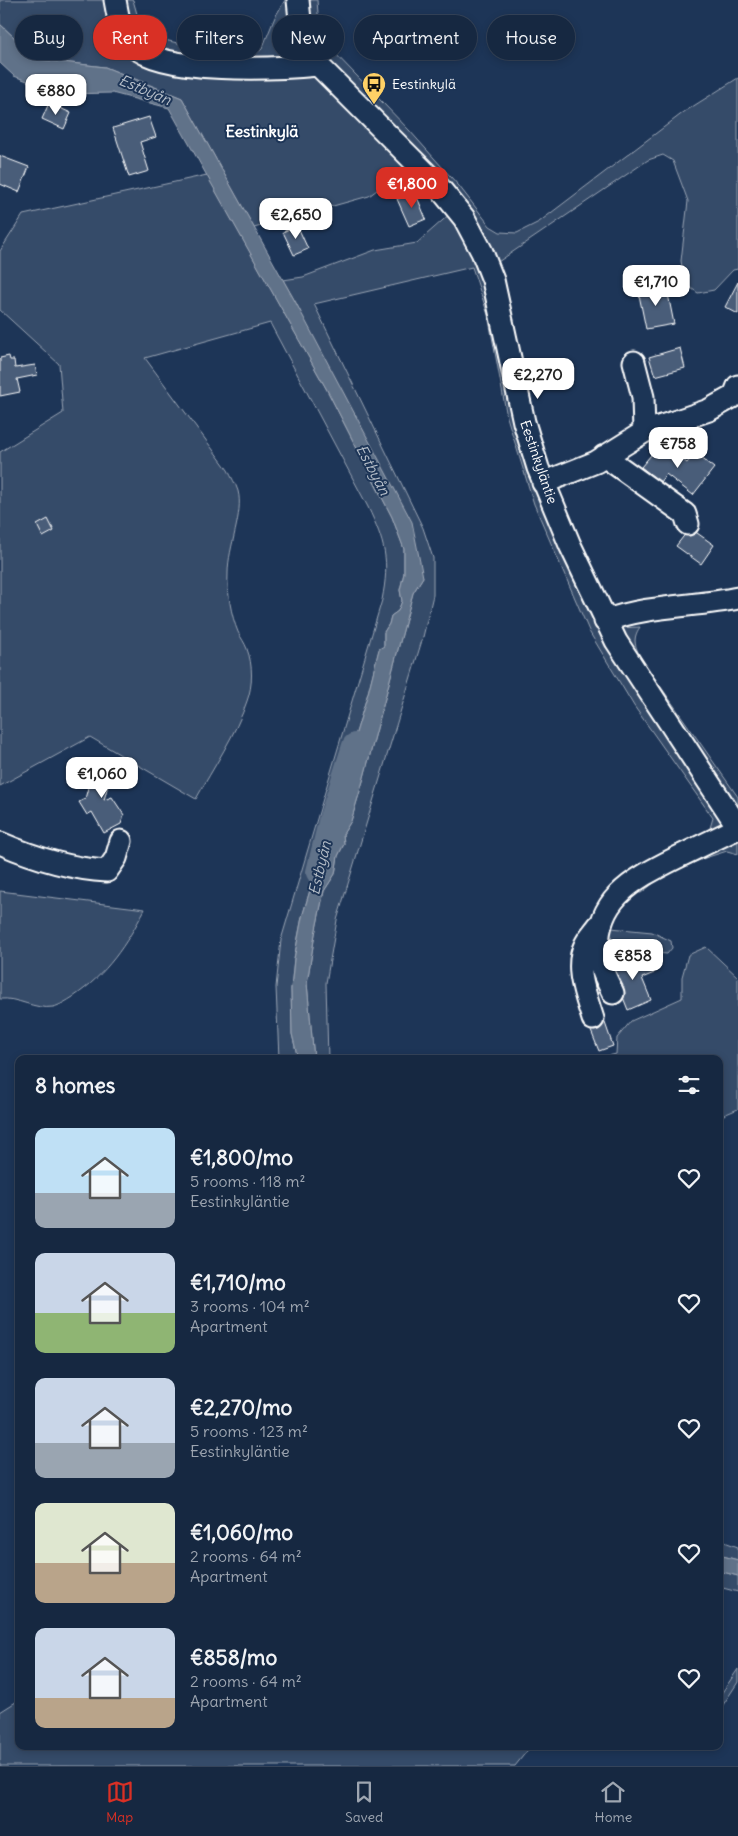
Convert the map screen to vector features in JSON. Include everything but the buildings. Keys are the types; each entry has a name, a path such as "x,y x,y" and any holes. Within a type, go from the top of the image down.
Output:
{"street":[{"path":"115,0 119,25 131,44 142,52 162,60 213,67 318,65"},
{"name":"Eestinkyläntie","path":"298,0 301,30 318,65 433,180 464,218 482,252 493,280 524,422 544,482 605,621 647,690 738,827"},
{"path":"634,362 643,397 644,432"},
{"path":"544,482 604,456 644,432 710,410 734,396 738,386"},
{"path":"604,456 685,514 688,524"},
{"path":"605,621 625,614 738,598"},
{"path":"593,1019 580,963 585,946 617,895 638,877 738,827"},
{"path":"0,843 33,857 82,870 107,871 116,858 121,841"},
{"path":"599,925 598,960 613,993"}],"shaded area":[{"path":"0,0 111,0 117,15 93,15 93,60 167,60 167,57 177,58 177,60 206,60 316,69 410,165 369,196 254,228 182,98 105,67 46,60 83,60 83,15 15,15 15,38 0,24"},
{"path":"121,0 133,0 137,15 128,15"},
{"path":"285,0 292,0 295,15 276,15"},
{"path":"307,0 317,0 318,15 309,15"},
{"path":"272,24 272,60 301,60 300,61 214,62 204,60 262,60 262,49"},
{"path":"167,41 177,43 177,55 167,53"},
{"path":"326,60 342,60 409,130 459,186 490,226 500,232 517,233 539,222 684,112 738,78 738,269 733,270 714,290 698,293 685,284 681,261 688,201 673,161 663,155 648,160 495,264 394,126 366,95 351,89"},
{"path":"207,175 327,390 392,517 404,549 404,573 400,590 402,601 398,611 391,616 384,632 384,647 379,650 346,766 341,810 333,824 317,867 302,917 294,958 291,989 292,1034 297,1055 279,1055 276,987 281,940 382,600 386,562 382,542 368,507 270,323 145,358 228,470 237,488 239,509 230,552 228,588 233,618 249,655 251,668 250,688 243,713 224,751 196,799 90,737 0,786 0,452 63,413 59,364 0,310 0,251 23,215"},
{"path":"451,213 481,264 530,463 726,823 619,889 610,888 646,864 703,834 710,828 713,818 634,706 590,633 534,504 507,417 488,315 472,267 314,304 423,528 433,558 433,595 423,637 337,920 326,983 328,1055 314,1055 307,983 324,891 335,874 338,856 344,844 343,834 351,821 363,781 413,593 423,577 296,303 283,280 303,277 375,250 417,243"},
{"path":"640,627 635,640 636,648 642,660 738,797 738,815 618,628"},
{"path":"738,839 738,854 727,851 705,858 663,876 641,893 628,891"},
{"path":"0,891 145,909 123,947 96,979 61,1004 53,1007 40,1007 13,1000 0,999"},
{"path":"611,928 652,932 671,941 672,948 667,954 631,955 610,965 606,954"},
{"path":"706,947 738,977 738,1109 723,1115 723,1055 612,1055 616,1054 617,1038 631,1021 682,998 682,977 688,955"},
{"path":"723,1541 738,1547 738,1560 723,1556"},
{"path":"723,1572 738,1576 738,1592 723,1588"},
{"path":"738,1669 738,1682 723,1705 723,1691"},
{"path":"15,1703 15,1750 528,1750 515,1766 0,1766 0,1712"}],"water":[{"path":"0,24 15,38 15,60 46,60 105,67 182,98 296,303 412,522 423,577 413,593 363,781 351,821 343,834 344,844 338,856 335,874 324,891 307,983 314,1055 297,1055 292,1034 291,989 294,959 302,917 317,867 333,824 341,810 346,766 379,649 384,646 384,632 391,616 398,611 402,601 400,590 404,573 404,549 392,517 327,390 169,108 112,93 62,94 14,76 0,63"},
{"path":"723,1556 738,1560 738,1576 723,1572"}],"waterway":[{"name":"Estbyån","path":"319,872 332,818 355,746"}],"place":[{"name":"Eestinkylä","path":"374,105"}],"district":[{"name":"Eestinkylä","path":"262,131"}]}
